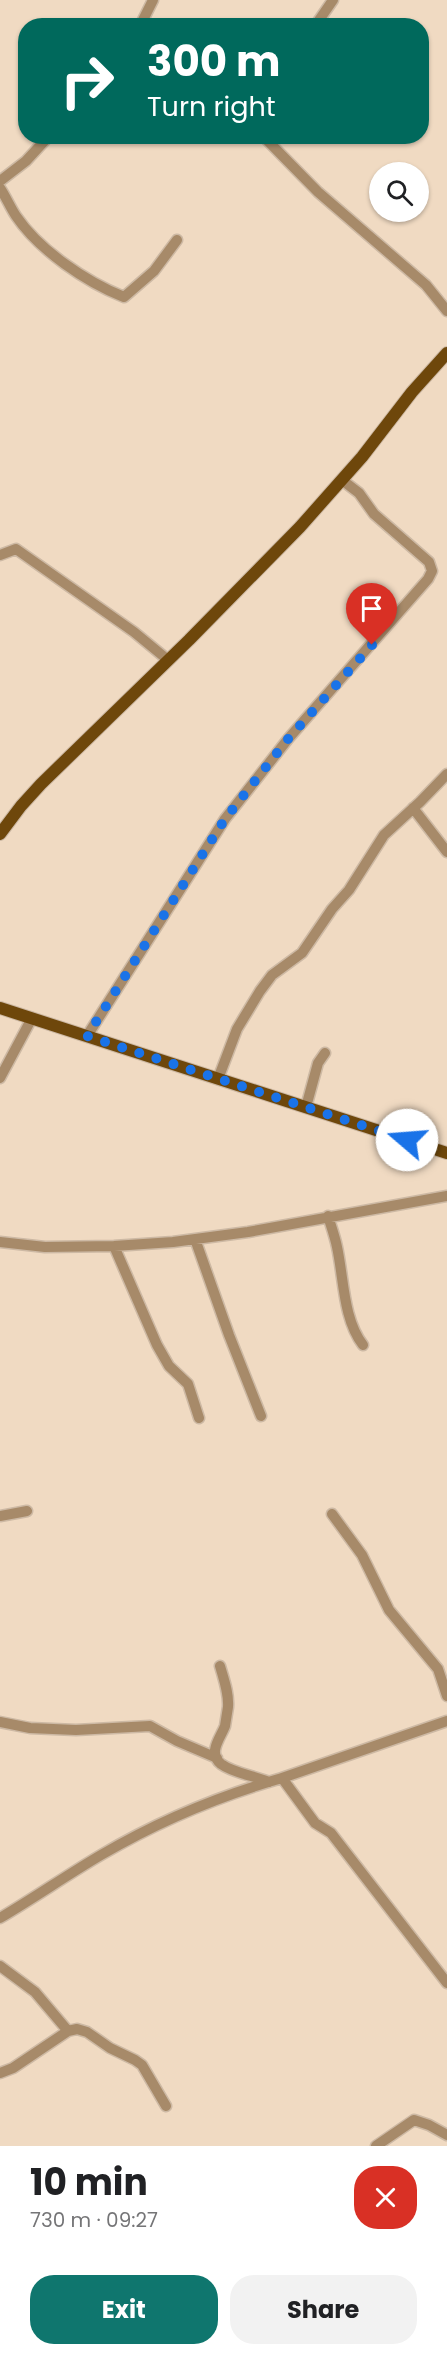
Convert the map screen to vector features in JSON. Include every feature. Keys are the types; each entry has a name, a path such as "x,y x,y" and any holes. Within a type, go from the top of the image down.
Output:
{"main road":[{"path":"0,834 41,784 300,527 342,480 447,352"},
{"path":"0,1008 447,1153"}],"street":[{"path":"144,18 153,0"},
{"path":"321,18 333,0"},
{"path":"0,181 26,161 42,144"},
{"path":"272,144 318,192 426,285 447,311"},
{"path":"0,188 15,216 46,248 88,280 124,297 154,271 177,240"},
{"path":"87,1036 225,819 288,739 428,579 432,570 429,562 374,514 359,493 342,480"},
{"path":"0,555 16,549 134,632 168,660"},
{"path":"218,1079 237,1029 272,975 302,953 332,909 350,890 384,835 447,774"},
{"path":"413,808 447,852"},
{"path":"0,1078 32,1018"},
{"path":"306,1107 318,1063 325,1053"},
{"path":"0,1242 45,1247 114,1246 195,1239 248,1232 447,1196"},
{"path":"328,1216 338,1248 352,1322 356,1336 363,1346"},
{"path":"195,1239 261,1416"},
{"path":"114,1246 160,1351 169,1366 188,1384 199,1418"},
{"path":"0,1516 27,1510"},
{"path":"332,1514 362,1555 389,1610 438,1669 447,1696"},
{"path":"220,1666 228,1694 228,1707 225,1724 215,1745 217,1758 220,1763 269,1782"},
{"path":"0,1918 101,1855 156,1826 235,1792 447,1721"},
{"path":"0,1722 30,1728 76,1730 150,1726 177,1741 217,1758"},
{"path":"282,1778 315,1823 331,1833 447,1983"},
{"path":"0,1966 35,1992 68,2031"},
{"path":"0,2073 13,2068 68,2031 77,2029 87,2032 110,2048 142,2065 166,2106"},
{"path":"376,2146 414,2120 447,2135"}],"route":[{"path":"372,645 288,739 225,819 87,1036 407,1140"}]}
